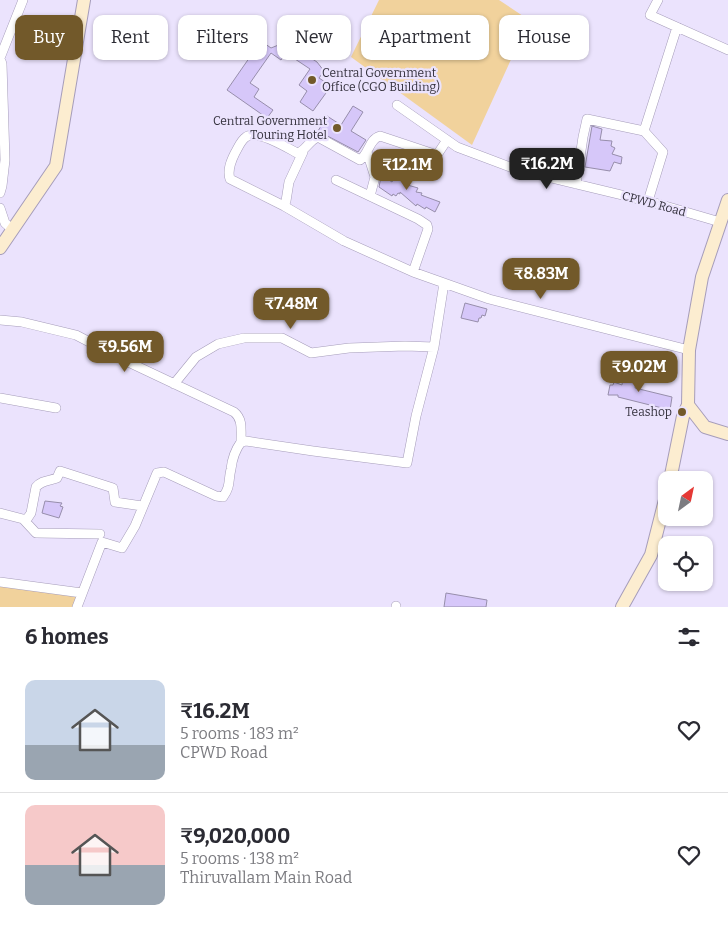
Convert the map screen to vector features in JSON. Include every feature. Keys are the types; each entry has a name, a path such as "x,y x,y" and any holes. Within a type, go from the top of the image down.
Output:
{"street":[{"path":"0,193 5,160 2,64 0,58 23,0"},
{"path":"0,248 56,166 84,0"},
{"path":"658,0 650,15 728,50"},
{"path":"644,131 677,27"},
{"name":"CPWD Road","path":"397,105 457,146 518,170 648,201 720,222"},
{"path":"576,184 587,119 644,131 663,152 648,201"},
{"path":"303,152 297,153 256,134 246,136 238,146 231,161 228,174 230,179 284,206 344,241 413,272 490,300 689,350"},
{"path":"284,206 289,182 303,152 313,139 318,138 360,160 376,136 437,155 447,140"},
{"path":"367,152 375,177 370,196"},
{"path":"336,180 428,225 428,230 413,272"},
{"path":"672,471 683,416 688,405 689,350 702,277 728,200"},
{"path":"0,208 5,222 13,230"},
{"path":"241,442 246,441 406,463 434,347 444,283"},
{"path":"0,320 22,322 76,335 238,414 241,422 241,442 231,468 228,490 223,497 216,496 164,472 157,473 134,526 122,548 102,542 77,607"},
{"path":"174,384 196,357 218,344 244,338 282,338 312,352 396,346 434,347"},
{"path":"0,398 56,408"},
{"path":"688,405 705,427 728,434"},
{"path":"0,513 27,519 31,513 36,487 43,481 57,478 60,471 112,488 115,502 142,506"},
{"path":"23,519 36,534 100,534"},
{"path":"622,607 651,556 658,526"},
{"path":"0,582 82,593"}],"shaded area":[{"path":"379,0 499,0 522,15 499,15 499,60 511,60 472,145 351,57 361,37 361,60 489,60 489,15 372,15"},
{"path":"0,586 76,589 81,586 79,607 0,607"}],"building":[{"name":"Central Government Office (CGO Building)","path":"267,45 271,48 277,46 277,57 271,53 267,59"},
{"name":"Central Government Office (CGO Building)","path":"248,60 266,60 250,83 259,89 254,97 273,110 267,118 227,90"},
{"name":"Central Government Office (CGO Building)","path":"296,60 314,60 317,62 324,71 319,78 331,86 313,111 300,102 307,91 299,85 310,69"},
{"name":"Central Government Touring Hotel","path":"353,106 363,112 351,131 366,140 358,152 318,131 327,116 341,125"},
{"path":"592,126 602,129 600,140 612,141 611,146 615,148 612,154 622,157 621,164 614,162 610,171 585,167"},
{"path":"401,170 408,176 404,184 418,188 416,192 440,202 435,212 417,204 416,206 400,192 396,196 393,194 392,196 379,187 381,177 392,182"},
{"path":"465,303 487,309 485,316 482,315 478,322 461,318"},
{"path":"635,365 632,381 636,380 635,388 672,397 670,410 618,397 618,395 608,395 610,385 613,385 614,382 622,385 623,376 627,378"},
{"path":"45,501 62,503 60,506 63,507 59,518 42,513"},
{"path":"446,593 487,600 486,607 444,607"}],"place":[{"name":"Central Government Office (CGO Building)","path":"312,80"},
{"name":"Central Government Touring Hotel","path":"337,128"},
{"name":"Teashop","path":"682,412"}]}
